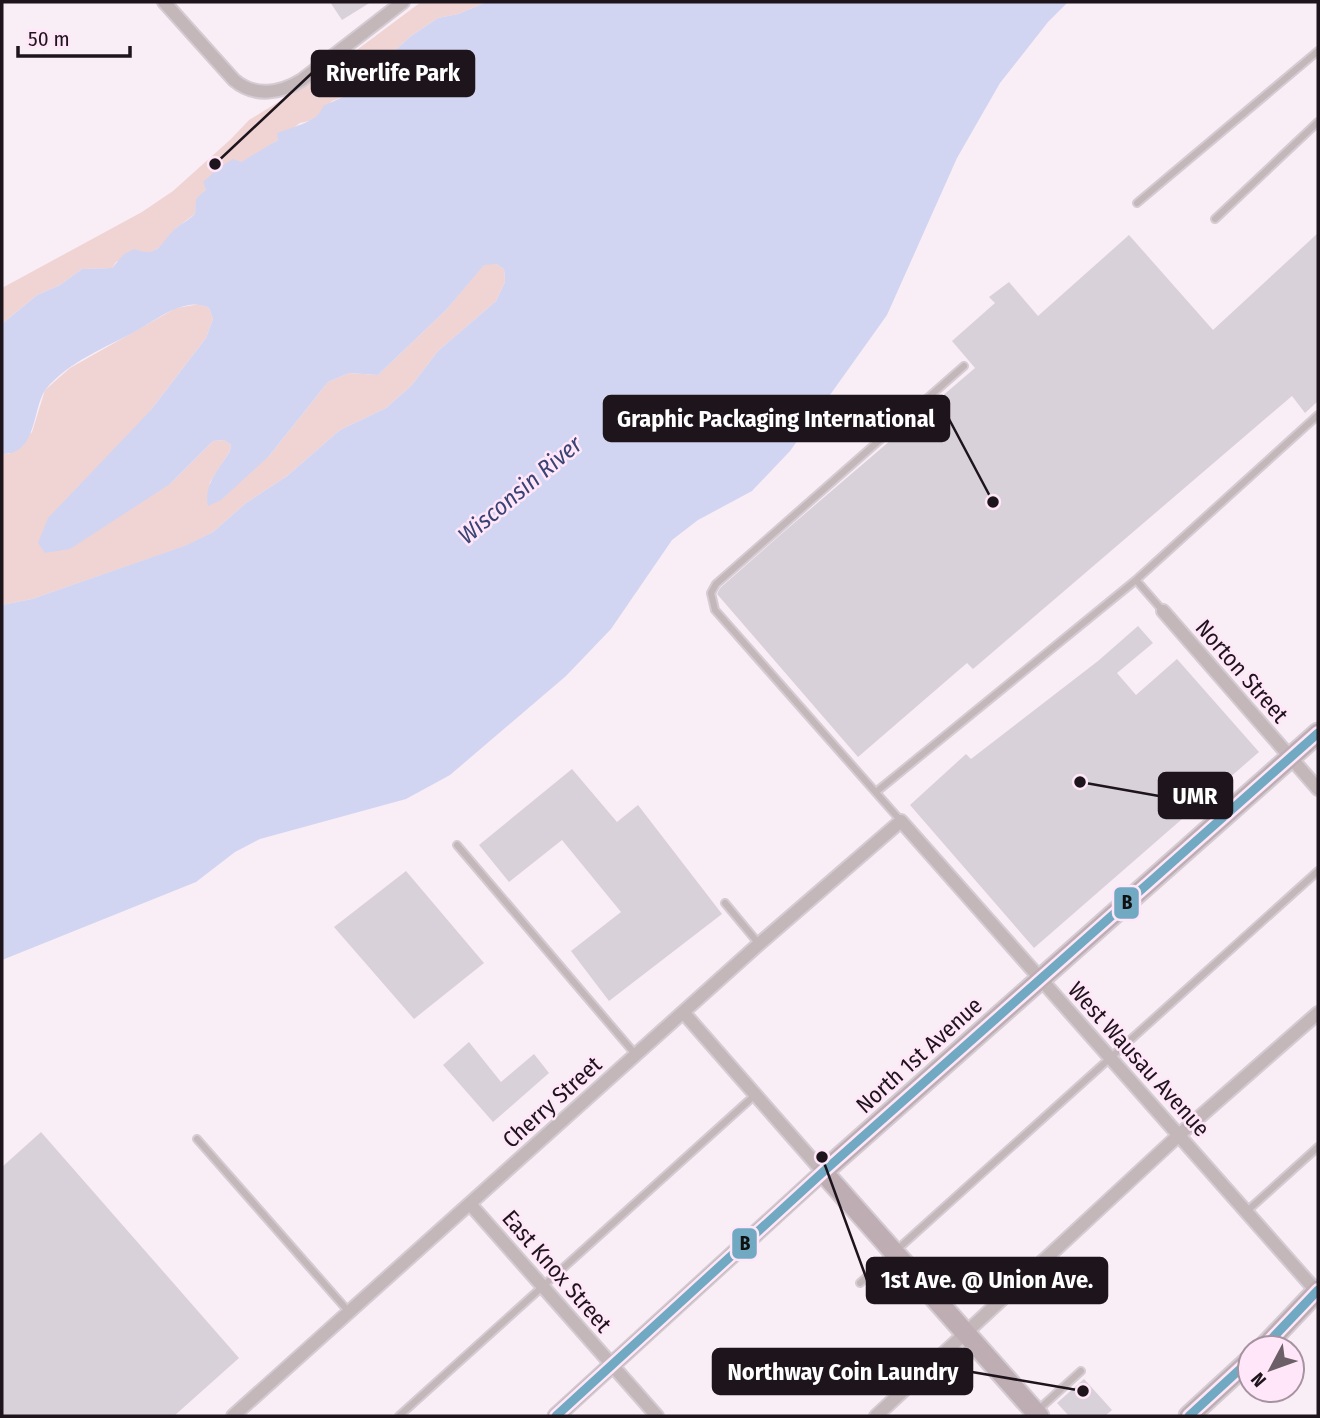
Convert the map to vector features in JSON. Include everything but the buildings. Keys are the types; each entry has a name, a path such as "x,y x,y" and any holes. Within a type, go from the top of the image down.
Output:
{"main road":[{"name":"North 1st Avenue","path":"823,1172 1318,733"},
{"path":"823,1172 1035,1415"},
{"path":"1277,1334 1318,1292"},
{"path":"1189,1416 1236,1373"}],"street":[{"path":"164,2 234,80 244,88 265,92 280,90 302,80 403,2"},
{"name":"Norton Street","path":"1163,611 1318,789"},
{"name":"West Wausau Avenue","path":"901,821 1318,1292"},
{"name":"Cherry Street","path":"239,1414 683,1012 901,821"},
{"path":"683,1012 823,1172"},
{"path":"876,1416 1178,1135 1318,1013"},
{"name":"North 1st Avenue","path":"556,1416 823,1172"},
{"name":"East Knox Street","path":"470,1204 657,1416"}],"lane":[{"path":"1137,204 1318,51"},
{"path":"1215,219 1318,122"},
{"path":"901,821 715,610 711,593 725,576 964,366"},
{"path":"876,792 1136,580 1318,415"},
{"path":"1136,580 1163,611"},
{"path":"457,845 636,1055"},
{"path":"860,1283 1318,871"},
{"path":"725,903 759,944"},
{"path":"399,1416 755,1095"},
{"path":"197,1139 349,1312"},
{"path":"1246,1212 1318,1147"},
{"path":"1035,1415 1081,1371"}],"shaded area":[{"path":"421,2 487,2 458,14 438,18 411,36 380,64 364,72 345,96 332,101 314,120 300,123 267,148 241,162 206,189 197,199 195,214 176,228 168,240 153,252 116,262 112,268 82,269 60,285 37,295 2,324 2,288 142,212 173,191 249,120 330,70"},
{"path":"484,264 496,264 504,269 505,282 496,301 438,351 411,386 386,408 340,430 287,476 246,503 213,532 188,545 32,599 2,605 2,454 9,454 32,432 45,390 70,368 176,308 200,304 209,308 213,319 206,338 150,411 170,484 213,441 224,440 231,445 209,484 269,456 328,382 349,373 378,375 446,310"}],"water":[{"name":"Wisconsin River","path":"487,2 1068,2 1048,22 1000,83 957,158 887,315 790,451 752,491 698,520 672,540 611,629 566,676 450,775 406,799 260,839 235,852 196,882 2,960 2,605 32,599 187,545 213,532 246,503 287,476 340,430 386,408 411,386 438,351 496,301 505,282 504,269 496,264 484,265 446,310 378,375 349,373 328,382 269,456 221,500 208,506 210,484 230,451 231,445 224,440 213,441 170,484 70,549 45,553 38,543 48,518 150,411 206,338 213,319 209,308 205,306 178,308 76,363 46,389 28,439 22,447 2,454 2,324 37,295 60,285 82,269 112,268 124,254 134,249 149,252 159,247 176,228 195,214 196,199 206,189 203,182 220,167 233,159 241,162 278,140 277,133 311,120 323,106 345,96 364,72 380,64 411,36 438,18 458,14"}],"transit line":[{"name":"B","path":"556,1416 823,1172 1318,733"},
{"name":"B","path":"1276,1334 1318,1290"},
{"name":"B","path":"1189,1416 1236,1373"}],"place":[{"name":"Riverlife Park","path":"215,164"},
{"name":"Graphic Packaging International","path":"993,502"},
{"name":"UMR","path":"1080,782"},
{"name":"1st Ave. @ Union Ave.","path":"822,1157"},
{"name":"Northway Coin Laundry","path":"1083,1391"}]}
